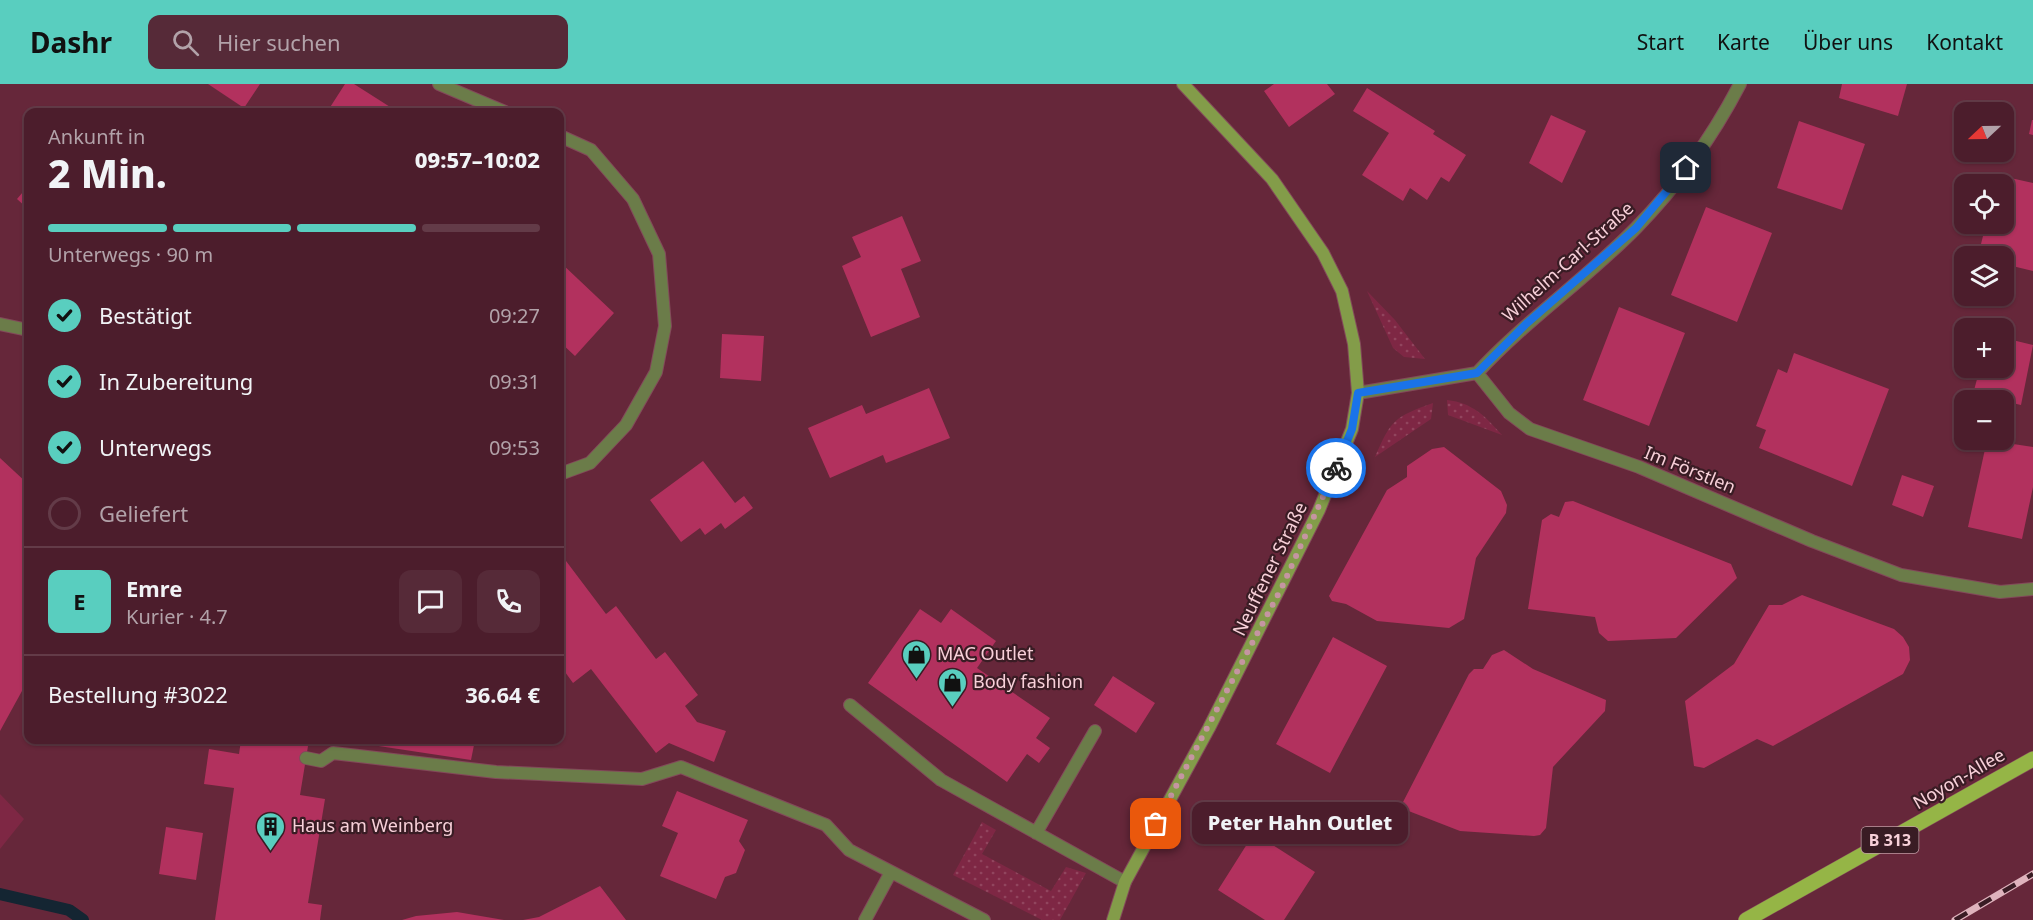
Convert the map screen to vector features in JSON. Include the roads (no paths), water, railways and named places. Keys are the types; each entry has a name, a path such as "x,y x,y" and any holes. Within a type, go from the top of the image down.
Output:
{"main road":[{"name":"Neuffener Straße","path":"1113,920 1125,882 1214,718 1319,510 1352,429 1358,393 1354,344 1342,291 1323,253 1272,180 1183,84"},
{"name":"Noyon-Allee","path":"1746,920 2033,759"}],"street":[{"path":"439,84 496,108"},
{"name":"Wilhelm-Carl-Straße","path":"1477,373 1538,313 1636,228 1698,153 1740,84"},
{"path":"564,138 591,150 633,199 659,254 665,326 656,372 626,425 590,463 564,473"},
{"path":"0,324 24,329"},
{"path":"1358,393 1477,373"},
{"name":"Im Förstlen","path":"1477,373 1509,412 1530,429 1639,467 1812,541 1901,575 2000,592 2030,590"},
{"path":"850,705 941,780 1125,882"},
{"path":"1036,833 1095,731"},
{"path":"306,758 321,761 333,753 496,772 642,779 681,768 826,825 849,850 982,919"},
{"path":"865,920 891,872"}],"waterway":[{"path":"0,894 69,910 83,920"}],"railway":[{"path":"1955,920 2033,874"}],"place":[{"name":"MAC Outlet","path":"916,680"},
{"name":"Body fashion","path":"952,708"},
{"name":"Peter Hahn Outlet","path":"1156,824"},
{"name":"Haus am Weinberg","path":"271,852"}]}
